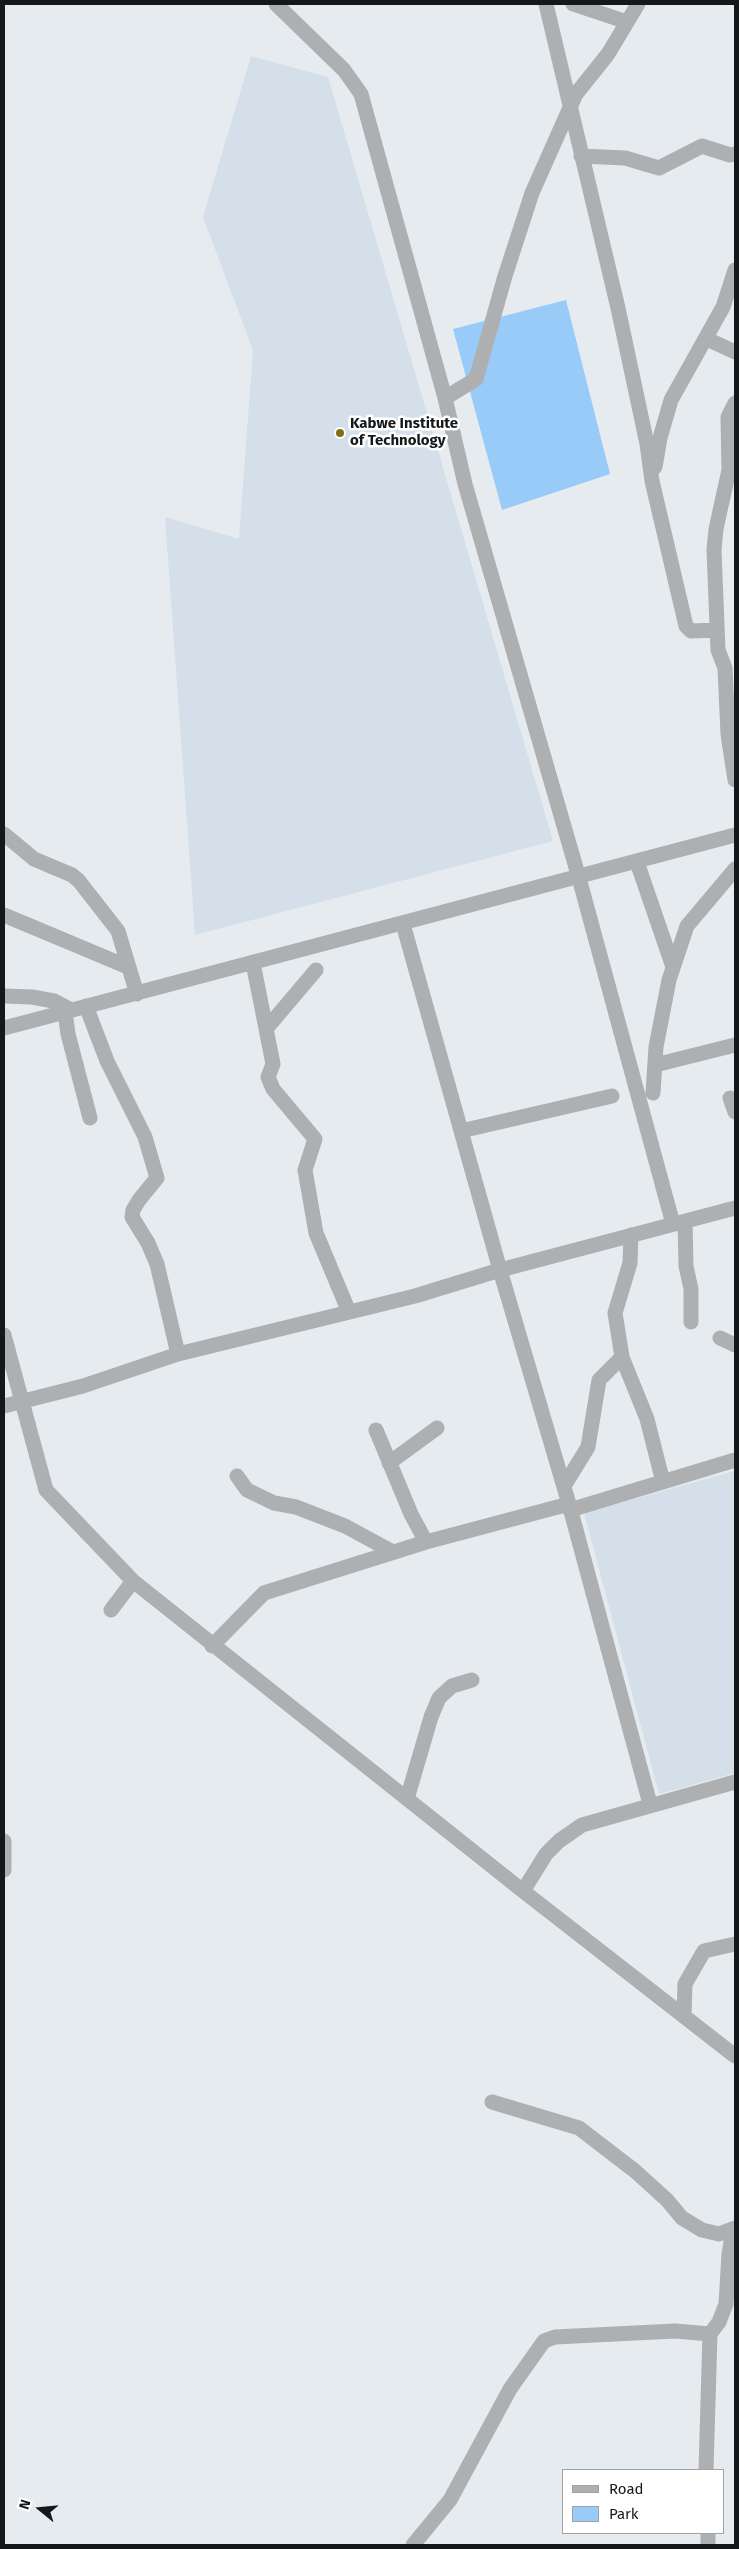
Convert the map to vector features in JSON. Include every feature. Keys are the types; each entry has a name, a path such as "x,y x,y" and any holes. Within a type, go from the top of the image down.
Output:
{"street":[{"path":"276,4 344,70 361,94 445,398 467,493 679,1222 691,1322"},
{"path":"546,4 569,109 630,363 647,444 652,481 686,626 691,631 717,630"},
{"path":"573,4 627,22"},
{"path":"445,398 476,379 505,276 532,193 576,94 608,54 638,4"},
{"path":"581,156 626,158 659,168 702,146 730,155 735,154"},
{"path":"652,481 660,438 672,400 708,339 723,308 735,270"},
{"path":"708,339 735,352"},
{"path":"735,403 728,417 729,470 716,529 714,550 718,650 725,668 728,734 735,780"},
{"path":"4,834 34,859 72,875 79,880 88,894 113,922 137,994"},
{"path":"4,1028 735,835"},
{"path":"637,862 673,967"},
{"path":"653,1093 656,1047 673,967 687,926 735,869"},
{"path":"4,915 128,967"},
{"path":"403,924 500,1270 564,1486 650,1804"},
{"path":"253,963 273,1064 268,1077 273,1089 315,1140 305,1170 316,1233 349,1312"},
{"path":"266,1029 316,970"},
{"path":"4,996 32,997 54,1001 68,1011"},
{"path":"86,1006 107,1061 145,1137 157,1178 139,1200 133,1210 132,1217 148,1243 157,1264 178,1354"},
{"path":"68,1011 68,1034 90,1118"},
{"path":"655,1065 735,1045"},
{"path":"461,1131 612,1096"},
{"path":"4,1406 83,1386 178,1354 415,1296 500,1270 735,1208"},
{"path":"631,1235 630,1263 615,1313 622,1357 647,1419 663,1482"},
{"path":"4,1335 46,1490 132,1581 523,1891 735,2056"},
{"path":"720,1338 735,1345"},
{"path":"564,1486 588,1447 599,1380 622,1357"},
{"path":"389,1463 437,1428"},
{"path":"376,1430 411,1514 426,1542"},
{"path":"212,1646 264,1593 426,1542 569,1507 663,1482 735,1460"},
{"path":"237,1476 248,1490 274,1503 296,1507 345,1526 393,1552"},
{"path":"111,1610 132,1581"},
{"path":"407,1799 428,1725 439,1698 452,1686 472,1680"},
{"path":"523,1891 546,1854 559,1841 582,1825 650,1804 735,1782"},
{"path":"4,1841 4,1870"},
{"path":"684,2016 685,1984 704,1951 735,1944"},
{"path":"492,2102 579,2128 635,2171 667,2200 682,2218 702,2230 719,2234 734,2229 729,2254 726,2304 720,2322 710,2334 706,2469"},
{"path":"413,2545 450,2500 510,2389 544,2341 555,2337 675,2331 710,2334"}],"shaded area":[{"name":"Kabwe Institute of Technology","path":"251,56 328,77 553,841 195,935 165,517 239,539 253,350 203,217"},
{"path":"735,1471 735,1773 659,1794 584,1513"}],"green space":[{"path":"566,300 610,474 502,510 453,329"}],"place":[{"name":"Kabwe Institute of Technology","path":"340,433"}]}
